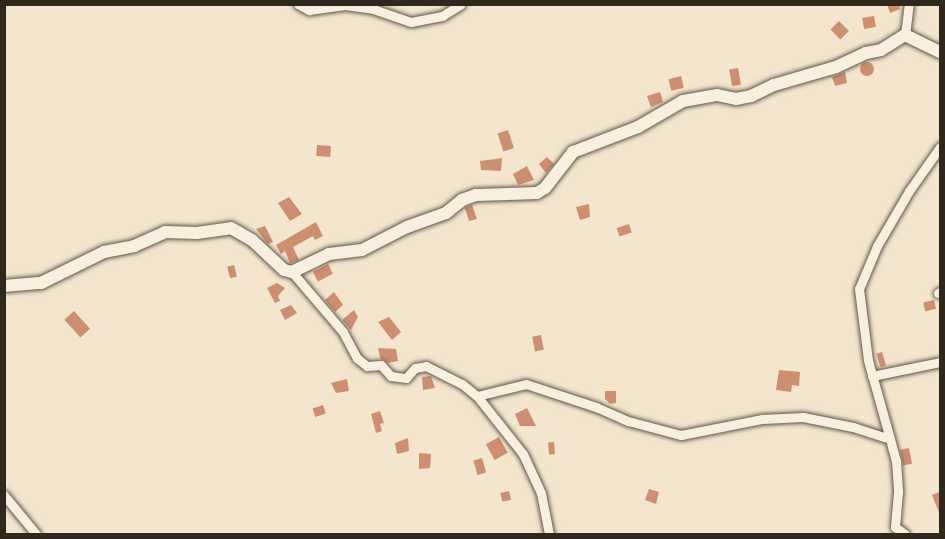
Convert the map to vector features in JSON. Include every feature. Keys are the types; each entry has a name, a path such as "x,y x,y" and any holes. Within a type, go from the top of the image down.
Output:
{"main road":[{"path":"4,286 41,283 104,252 134,246 165,232 197,233 231,228 252,240 284,270 292,272 330,254 362,250 407,227 446,213 462,200 476,195 537,193 545,188 573,152 638,127 683,101 717,95 736,99 751,96 774,85 836,67 866,53 881,50 905,35 940,52"}],"street":[{"path":"298,4 309,9 345,5 373,9 411,22 442,16 461,4"},
{"path":"905,35 909,4"},
{"path":"905,534 895,527 896,461 868,360 859,289 877,246 909,191 940,147"},
{"path":"292,272 343,332 357,358 367,366 381,365 391,376 406,378 415,368 426,366 462,384 477,396 523,454 541,493 549,534"},
{"path":"872,376 940,362"},
{"path":"477,396 526,384 596,407 628,421 681,435 762,419 803,417 853,427 890,439"},
{"path":"4,495 36,534"}],"building":[{"path":"887,4 899,4 900,9 890,13"},
{"path":"874,16 876,27 864,29 862,18"},
{"path":"839,21 849,31 840,39 831,29"},
{"path":"867,62 872,64 874,69 872,74 867,76 862,74 860,69 862,64"},
{"path":"738,68 741,85 732,86 729,70"},
{"path":"845,72 847,83 835,86 832,77"},
{"path":"681,76 684,88 671,91 668,79"},
{"path":"660,92 663,102 651,107 647,96"},
{"path":"508,130 514,148 503,151 498,133"},
{"path":"317,145 331,146 330,157 316,156"},
{"path":"547,157 554,164 546,173 539,164"},
{"path":"502,158 501,171 481,170 480,161"},
{"path":"527,166 534,180 518,185 513,174"},
{"path":"289,197 302,214 290,221 278,203"},
{"path":"589,204 590,217 580,220 576,207"},
{"path":"472,205 477,219 469,221 465,208"},
{"path":"316,222 323,236 315,240 313,236 293,247 299,260 290,263 285,251 281,254 276,245"},
{"path":"629,224 632,233 619,237 617,228"},
{"path":"265,226 273,242 268,244 256,229"},
{"path":"328,264 333,274 318,282 313,272"},
{"path":"234,265 237,277 230,278 227,267"},
{"path":"277,283 285,288 278,296 280,301 275,303 267,288"},
{"path":"334,292 343,305 335,312 325,300"},
{"path":"934,300 936,309 925,311 923,302"},
{"path":"291,305 297,313 285,320 280,310"},
{"path":"354,310 358,317 351,330 342,320"},
{"path":"74,311 90,329 80,338 64,320"},
{"path":"389,317 401,332 392,340 378,322"},
{"path":"541,335 544,350 535,351 532,337"},
{"path":"378,348 396,349 398,361 388,363 380,358"},
{"path":"882,352 886,365 880,367 876,354"},
{"path":"779,370 800,372 799,386 792,385 791,392 776,390"},
{"path":"431,376 435,388 423,390 422,377"},
{"path":"347,379 349,391 336,393 331,383"},
{"path":"605,391 616,391 616,403 610,404 605,399"},
{"path":"323,405 326,414 315,417 313,408"},
{"path":"527,408 536,426 520,426 515,414"},
{"path":"380,411 384,423 380,424 382,431 376,433 371,414"},
{"path":"499,437 508,453 495,460 486,444"},
{"path":"408,438 409,451 397,454 395,443"},
{"path":"554,442 555,454 549,454 548,443"},
{"path":"909,448 912,464 903,465 900,450"},
{"path":"419,453 431,454 430,468 419,469"},
{"path":"482,458 486,472 477,475 473,460"},
{"path":"649,489 659,492 656,504 645,500"},
{"path":"509,491 511,500 502,502 500,493"},
{"path":"940,492 940,515 932,495"}]}
